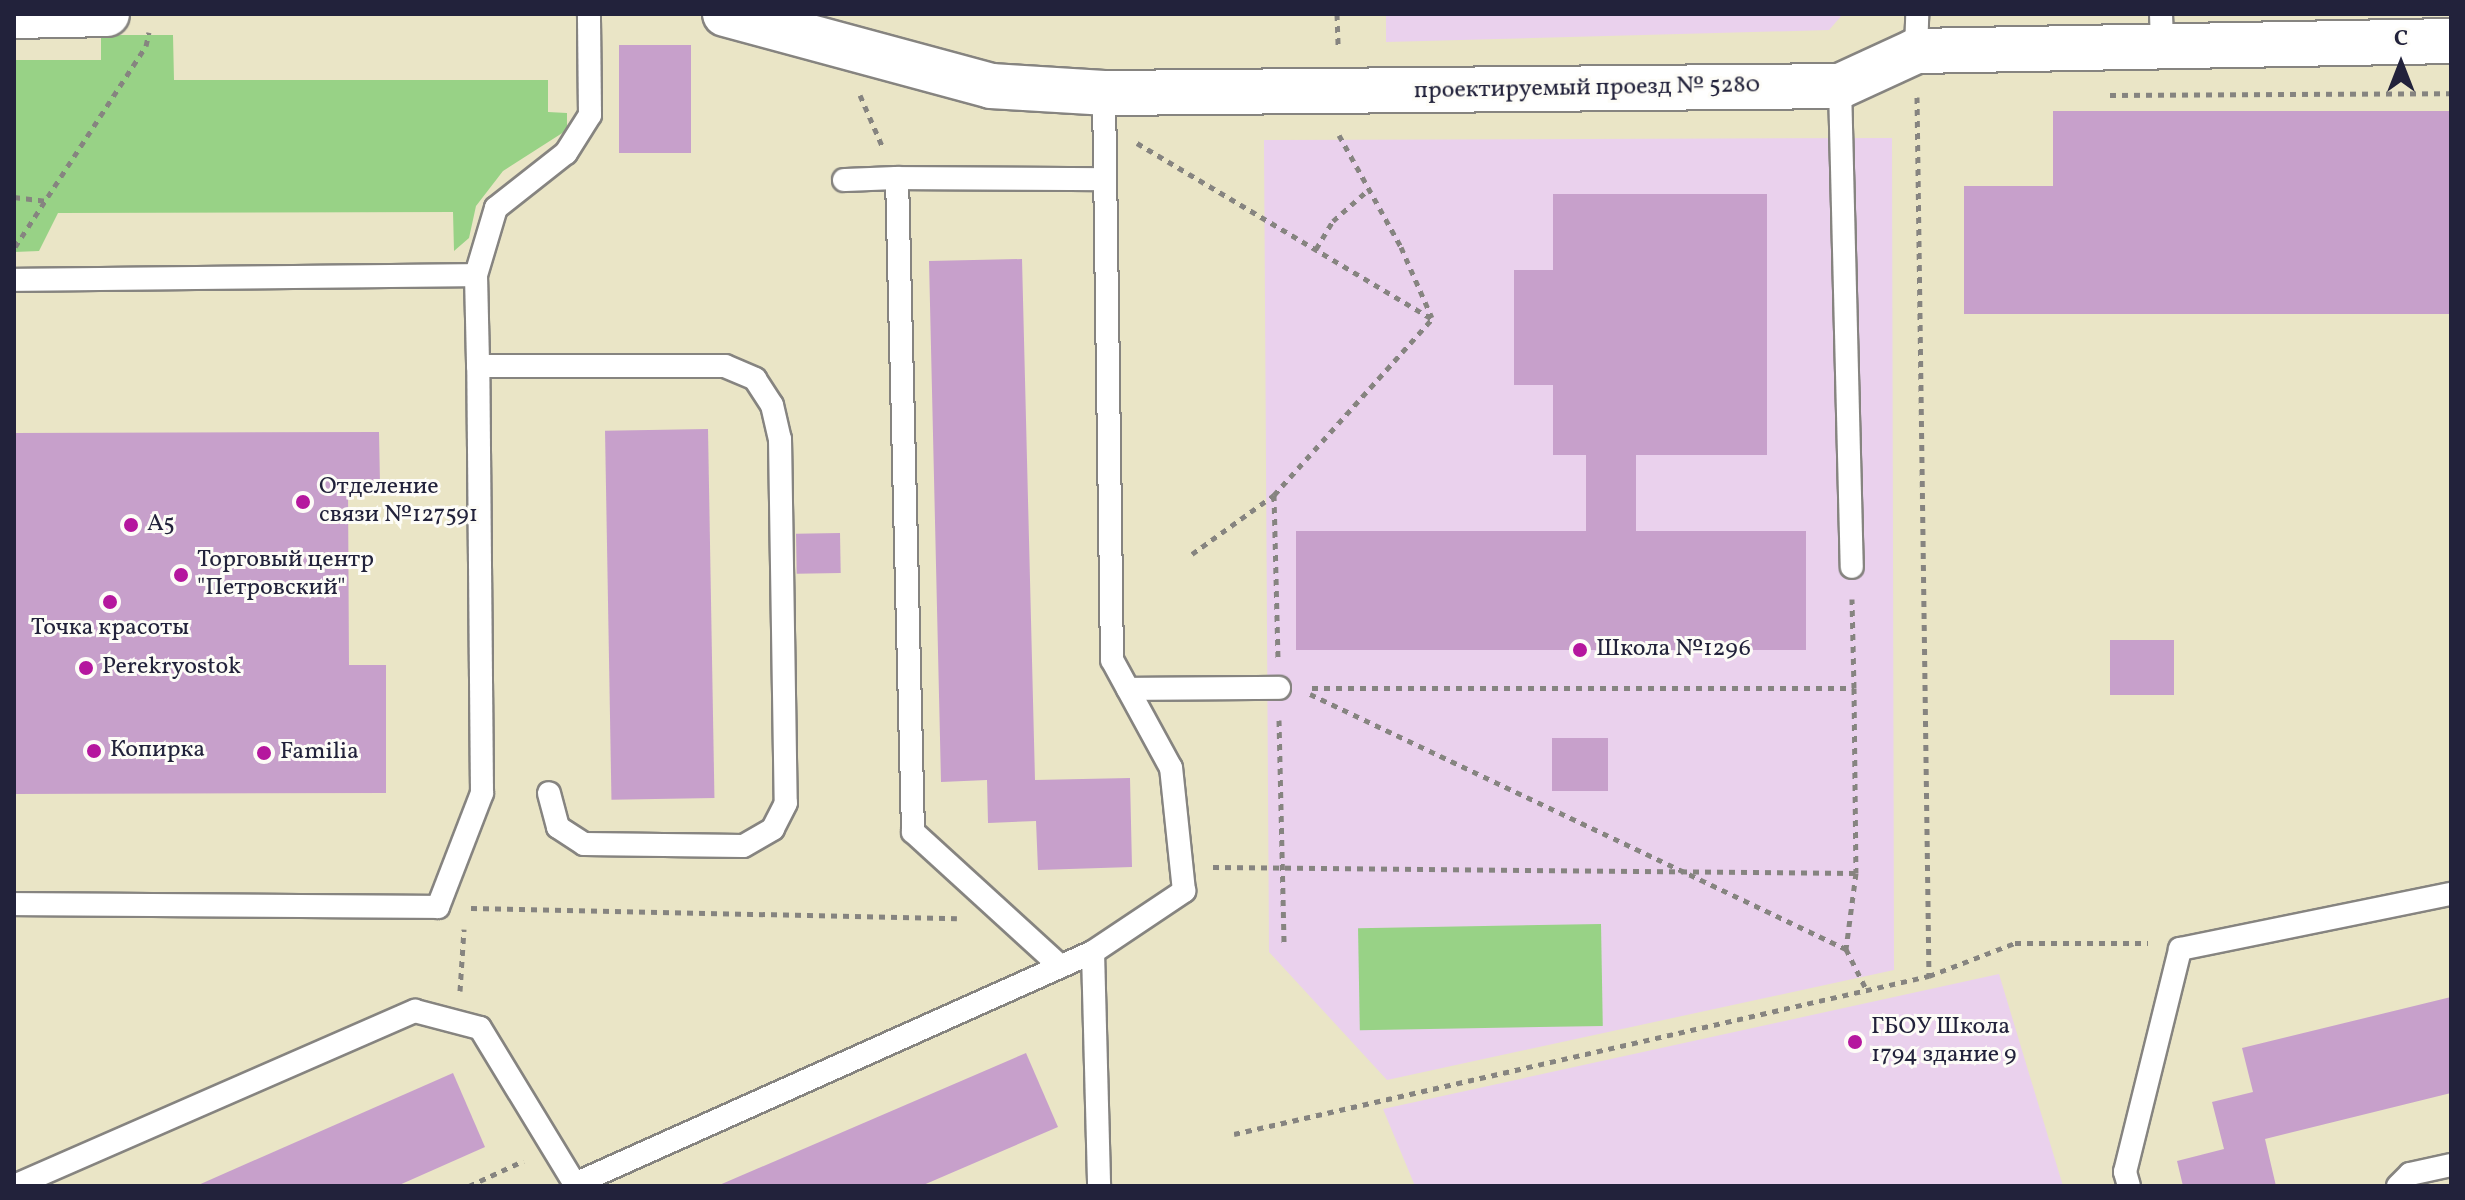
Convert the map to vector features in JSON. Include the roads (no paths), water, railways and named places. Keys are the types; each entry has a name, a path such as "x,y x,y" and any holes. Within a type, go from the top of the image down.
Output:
{"street":[{"path":"14,16 107,14"},
{"name":"проектируемый проезд № 5280","path":"725,14 991,86 1104,108 1338,91 1840,86 1917,32 2162,29 2451,41"}],"lane":[{"path":"14,904 438,907 482,793 476,275 496,208 566,153 590,115 589,14"},
{"path":"1840,86 1852,567"},
{"path":"14,1186 415,1011 480,1028 556,1146 575,1184 1093,952 1184,891 1171,768 1112,660 1104,108"},
{"path":"897,178 913,832 1060,966"},
{"path":"844,180 1104,179"},
{"path":"14,280 476,275"},
{"path":"478,366 725,366 755,379 772,405 780,439 786,803 773,829 743,846 584,844 558,827 549,793"},
{"path":"1128,689 1279,688"},
{"path":"2129,1186 2125,1172 2180,949 2451,894"},
{"path":"1093,952 1093,1183"},
{"path":"2398,1186 2410,1174 2451,1165"}],"place":[{"name":"Отделение связи №127591","path":"303,502"},
{"name":"А5","path":"131,525"},
{"name":"Торговый центр \"Петровский\"","path":"181,575"},
{"name":"Точка красоты","path":"110,602"},
{"name":"Школа №1296","path":"1580,650"},
{"name":"Perekryostok","path":"86,668"},
{"name":"Копирка","path":"94,751"},
{"name":"Familia","path":"264,753"},
{"name":"ГБОУ Школа 1794 здание 9","path":"1855,1042"}]}
